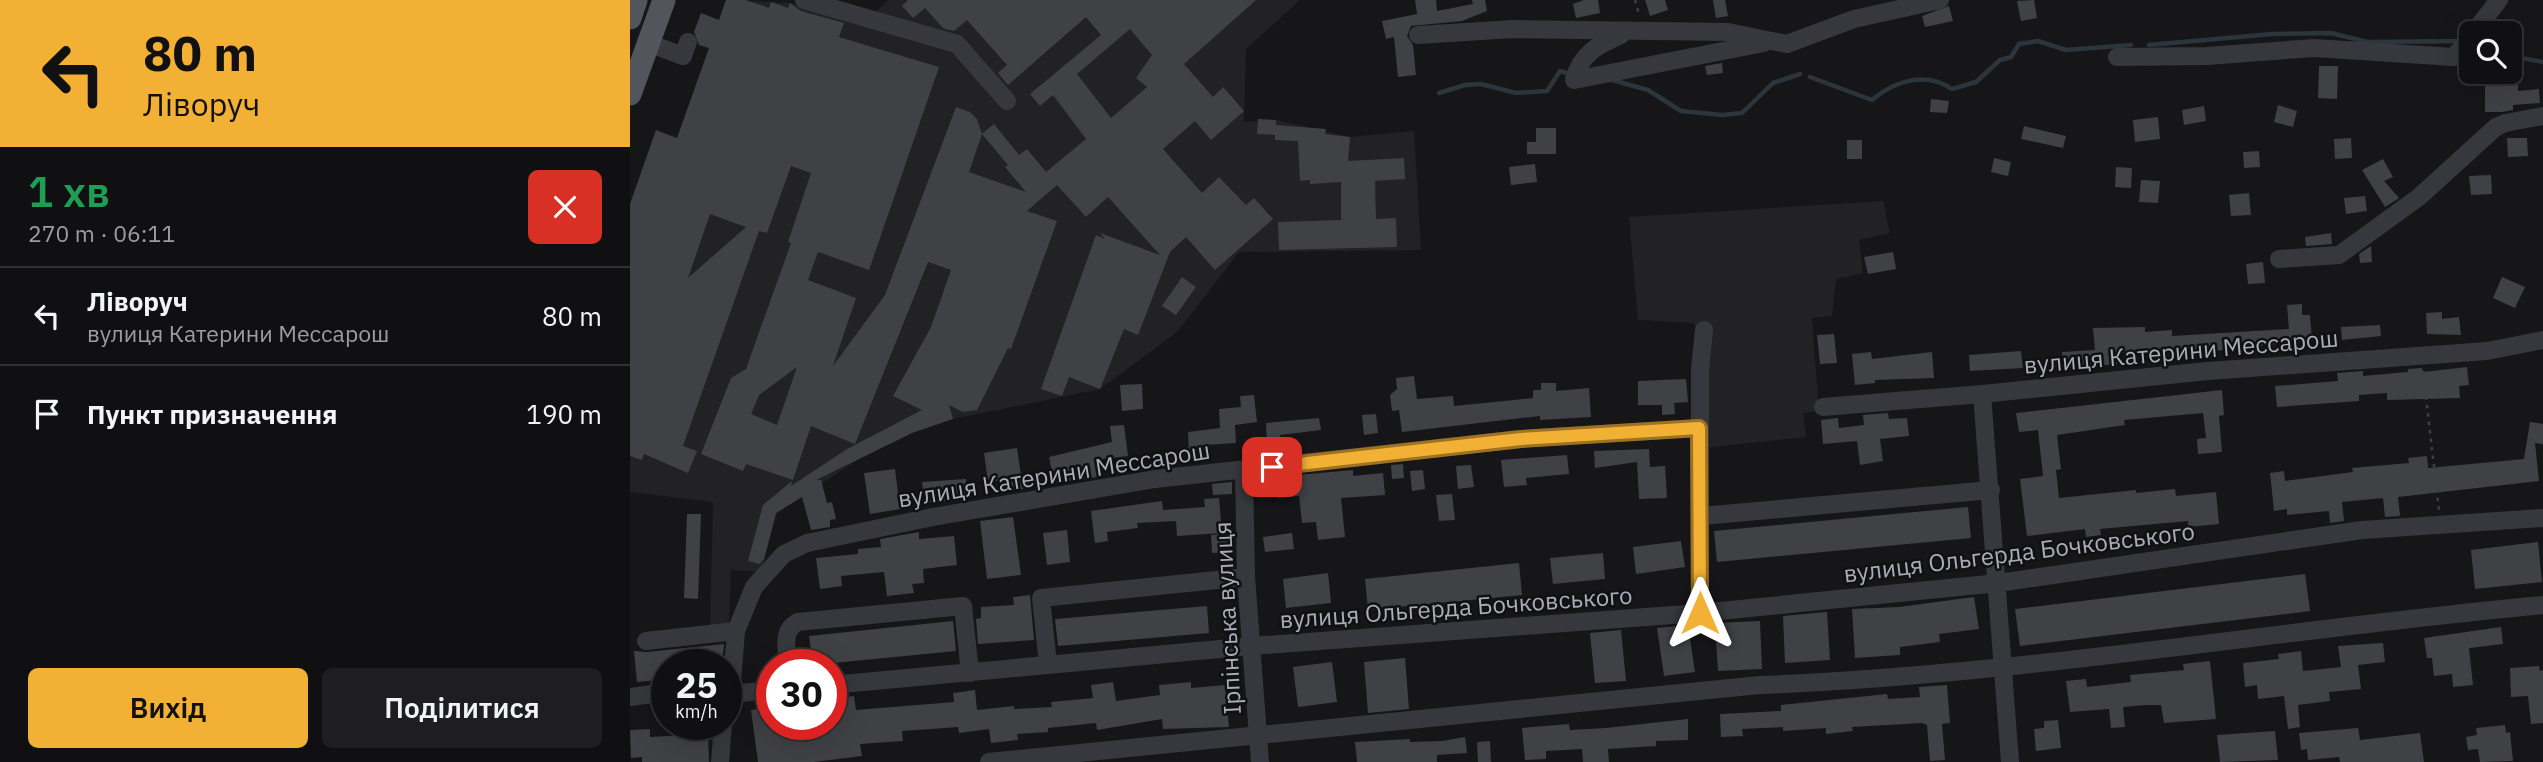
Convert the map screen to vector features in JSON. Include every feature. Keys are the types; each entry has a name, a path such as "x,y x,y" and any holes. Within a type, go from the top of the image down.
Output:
{"main road":[{"path":"630,18 636,0"},
{"path":"630,94 664,0"}],"street":[{"path":"804,0 957,44 1007,101"},
{"path":"1418,35 1513,29 1728,32 1787,44 1854,19 1940,0"},
{"path":"2483,21 2499,0"},
{"path":"1629,32 1600,43 1575,76 1774,41"},
{"path":"648,43 683,56 688,42"},
{"path":"2117,57 2207,56 2314,48 2454,57 2459,51"},
{"path":"2279,259 2339,255 2419,197 2496,127 2543,116"},
{"path":"1700,613 1699,428 1704,330"},
{"name":"вулиця Катерини Мессарош","path":"1823,407 1982,394 2208,370 2422,353 2487,351 2543,340"},
{"path":"1982,394 2010,762"},
{"name":"вулиця Катерини Мессарош","path":"734,649 736,631 754,587 784,554 807,543 933,517 1142,481 1521,439 1699,428"},
{"name":"Ірпінська вулиця","path":"1244,470 1246,578 1260,762"},
{"path":"1701,516 1991,490"},
{"name":"вулиця Ольгерда Бочковського","path":"847,684 1252,646 1700,613 1998,583 2362,530 2543,518"},
{"path":"1048,664 1041,598 1246,578"},
{"path":"989,762 1760,685 1848,682 2004,667 2420,616 2543,605"},
{"path":"787,649 786,634 789,627 798,622 963,606 970,673"},
{"path":"646,641 736,631"},
{"path":"630,697 651,694"},
{"path":"720,762 722,740"}],"path":[{"path":"2422,353 2441,524"}],"shaded area":[{"path":"726,0 790,3 862,24 888,0 1300,0 1246,49 1244,122 1276,120 1350,137 1414,131 1421,250 1239,252 1177,332 1100,389 953,419 912,433 854,462 777,513 761,572 731,570 729,626 710,625 713,502 630,492 630,273"},
{"path":"1883,201 1890,233 1859,240 1863,273 1836,279 1832,316 1812,318 1819,411 1803,413 1806,437 1705,448 1706,342 1693,323 1638,320 1629,217"}],"building":[{"path":"726,0 746,0 769,8 771,2 788,8 790,3 801,11 844,23 839,37 939,67 869,270 818,252 808,280 856,298 833,366 885,295 956,107 970,112 977,119 982,134 994,124 1019,155 1027,149 1046,172 1086,139 1053,95 1040,106 1030,94 1101,35 1086,17 1008,85 998,73 1007,65 967,20 954,31 943,28 925,8 913,18 902,6 908,0 1256,0 1184,64 1213,97 1223,87 1244,111 1211,140 1195,121 1163,149 1202,193 1219,177 1246,205 1254,198 1273,219 1215,270 1186,237 1170,252 1138,335 1124,329 1100,389 1069,377 1062,396 1041,389 1096,235 1105,239 1100,233 1160,255 1108,197 1086,217 1057,185 1027,211 1057,221 1011,349 1008,348 977,410 963,412 949,405 953,419 912,433 816,480 821,480 827,503 832,502 836,519 830,520 830,527 811,530 802,497 776,513 764,559 760,564 748,561 763,505 792,481 791,486 847,449 922,410 893,396 931,327 951,270 928,262 855,444 811,426 793,480 746,464 743,471 701,454 731,378 746,369 791,243 788,242 811,173 791,166 767,233 759,231 683,446 697,451 688,473 644,454 642,460 630,456 630,204 656,130 677,138 709,48 699,45 694,32 701,13 719,20","holes":["1130,29 1152,55 1136,78 1147,87 1111,118 1077,74","982,134 1008,165 1005,167 1026,192 969,172","710,214 746,227 688,278","797,367 777,425 751,414 759,395"]},
{"path":"1415,0 1436,0 1437,11 1473,4 1472,0 1485,0 1487,11 1462,21 1411,26 1407,36 1413,45 1416,75 1398,77 1394,37 1386,39 1382,21 1417,14"},
{"path":"1584,0 1598,0 1600,13 1576,18 1573,4"},
{"path":"1645,0 1665,0 1668,10 1650,16"},
{"path":"1713,0 1725,0 1728,16 1716,18"},
{"path":"2034,0 2037,18 2021,21 2017,1"},
{"path":"1949,6 1953,21 1925,27 1922,16"},
{"path":"1722,63 1723,73 1707,75 1705,66"},
{"path":"2319,66 2338,66 2337,99 2318,98"},
{"path":"2485,84 2518,84 2518,91 2539,89 2540,103 2513,105 2513,110 2502,112 2485,112"},
{"path":"1931,99 1949,101 1947,113 1930,112"},
{"path":"2278,105 2297,111 2293,127 2274,122"},
{"path":"2204,106 2206,121 2184,125 2182,110"},
{"path":"2158,117 2160,139 2135,142 2133,120"},
{"path":"1258,119 1276,120 1276,125 1326,129 1325,134 1350,137 1348,161 1404,158 1405,179 1375,181 1376,219 1396,218 1397,247 1279,250 1278,222 1341,220 1341,182 1310,184 1310,180 1300,181 1298,141 1275,140 1275,135 1257,134"},
{"path":"2024,126 2066,136 2063,148 2021,139"},
{"path":"1536,128 1556,128 1556,154 1527,154 1527,142 1536,142"},
{"path":"2351,138 2352,158 2335,159 2334,139"},
{"path":"2507,138 2527,138 2528,156 2508,157"},
{"path":"1847,140 1862,140 1862,159 1847,159"},
{"path":"2259,151 2260,167 2244,168 2243,152"},
{"path":"1994,158 2011,162 2008,176 1991,172"},
{"path":"2383,159 2393,177 2384,181 2399,198 2385,207 2362,170"},
{"path":"1535,164 1537,182 1511,185 1509,167"},
{"path":"2116,167 2132,168 2131,188 2115,187"},
{"path":"2491,175 2492,194 2471,195 2469,176"},
{"path":"2141,180 2160,181 2158,203 2139,202"},
{"path":"2249,193 2251,215 2231,216 2229,195"},
{"path":"2365,196 2367,211 2346,214 2344,198"},
{"path":"2331,233 2332,244 2306,246 2305,237"},
{"path":"2371,246 2372,262 2360,263 2359,254"},
{"path":"1893,252 1896,269 1868,274 1864,257"},
{"path":"2263,262 2265,283 2248,284 2246,264"},
{"path":"1182,277 1196,287 1176,315 1162,306"},
{"path":"2502,277 2525,287 2515,308 2493,298"},
{"path":"2302,304 2302,315 2310,315 2312,340 2187,354 2186,348 2119,353 2120,364 2063,368 2062,352 2095,350 2093,328 2145,327 2145,332 2172,330 2172,336 2289,329 2287,305"},
{"path":"2442,312 2442,319 2459,317 2461,335 2427,334 2426,313"},
{"path":"2380,325 2381,336 2342,340 2341,327"},
{"path":"1834,334 1837,363 1820,364 1817,335"},
{"path":"2021,351 2023,368 1970,371 1969,355"},
{"path":"1871,352 1872,359 1932,352 1934,378 1875,380 1875,383 1855,385 1852,354"},
{"path":"2467,367 2469,385 2459,386 2460,398 2387,400 2387,393 2359,395 2359,401 2277,407 2275,386 2338,381 2337,373 2363,371 2363,376 2408,372 2408,369 2422,368 2423,372"},
{"path":"1414,376 1417,399 1453,396 1454,406 1533,398 1533,390 1541,390 1541,383 1556,383 1556,391 1589,388 1591,417 1540,420 1540,416 1402,432 1399,410 1392,411 1390,395 1397,389 1396,378"},
{"path":"1686,379 1688,402 1674,403 1675,414 1662,415 1662,405 1638,405 1638,381"},
{"path":"1142,384 1143,409 1122,411 1120,385"},
{"path":"2222,390 2224,415 2219,416 2222,452 2198,454 2197,439 2206,438 2203,413 2124,420 2125,425 2057,435 2061,469 2056,470 2059,498 2136,490 2136,493 2175,489 2176,496 2216,492 2219,524 2188,527 2188,521 2100,529 2101,535 2086,537 2085,529 2027,536 2020,479 2043,476 2038,430 2019,432 2016,413"},
{"path":"1254,395 1257,422 1235,425 1236,443 1205,445 1205,455 1189,455 1188,432 1220,428 1219,409 1241,407 1240,396"},
{"path":"1888,413 1889,419 1907,418 1909,436 1880,439 1883,461 1860,465 1857,441 1823,444 1821,420 1838,418 1839,428 1864,425 1863,415"},
{"path":"1376,414 1378,433 1364,435 1362,415"},
{"path":"1319,418 1321,430 1280,435 1281,446 1267,446 1266,423"},
{"path":"2530,422 2543,424 2543,444 2535,443 2539,481 2398,497 2400,516 2385,517 2383,498 2342,502 2344,521 2330,523 2329,511 2287,515 2287,509 2274,511 2270,473 2284,471 2285,481 2353,472 2352,468 2409,463 2408,458 2427,456 2428,468 2524,459"},
{"path":"1124,425 1128,456 1094,460 1097,477 1054,483 1049,457 1112,442 1110,426"},
{"path":"1017,448 1023,489 1005,491 1003,480 988,482 984,453"},
{"path":"1649,449 1650,467 1665,466 1667,498 1639,499 1637,462 1595,468 1594,451"},
{"path":"1567,455 1569,474 1526,478 1527,485 1504,487 1501,460"},
{"path":"1403,464 1404,478 1392,479 1391,465"},
{"path":"1471,465 1474,487 1458,489 1456,466"},
{"path":"895,469 900,509 870,514 864,473"},
{"path":"1353,470 1353,476 1383,473 1385,495 1341,498 1345,537 1318,540 1316,522 1302,523 1299,496 1277,498 1276,483 1298,481 1298,475"},
{"path":"1423,470 1425,489 1412,491 1410,471"},
{"path":"966,479 967,499 925,503 922,482"},
{"path":"1232,482 1232,494 1213,495 1212,484"},
{"path":"1452,494 1455,520 1439,521 1436,495"},
{"path":"1219,498 1222,533 1177,536 1176,521 1137,523 1138,528 1107,532 1108,541 1095,543 1091,511 1162,501 1163,510 1205,507 1204,499"},
{"path":"1968,507 1971,538 1717,562 1714,531"},
{"path":"687,514 701,514 698,599 684,598"},
{"path":"1013,517 1021,575 987,579 980,521"},
{"path":"1067,530 1070,562 1047,565 1043,533"},
{"path":"919,532 919,539 954,536 957,565 923,569 924,583 912,584 914,593 887,596 884,572 841,576 842,586 820,589 816,558 858,554 858,549 881,547 880,539"},
{"path":"1232,533 1233,552 1212,553 1211,535"},
{"path":"1292,533 1294,549 1265,552 1263,537"},
{"path":"1681,541 1685,567 1636,574 1633,547"},
{"path":"2538,542 2542,582 2475,589 2471,550"},
{"path":"1603,553 1605,579 1553,584 1550,558"},
{"path":"1519,563 1522,595 1368,610 1365,579"},
{"path":"1328,573 1331,603 1286,608 1283,579"},
{"path":"2305,574 2310,611 2020,646 2015,609"},
{"path":"1030,595 1034,640 978,644 976,619 981,618 981,607 1014,605 1013,597"},
{"path":"1974,597 1979,629 1939,634 1940,642 1900,647 1900,655 1855,658 1852,609 1899,607"},
{"path":"1207,606 1209,633 1058,646 1055,619"},
{"path":"1827,612 1830,660 1785,663 1783,616"},
{"path":"953,621 956,651 847,662 847,649 811,649 809,636"},
{"path":"1760,621 1762,669 1718,671 1715,623"},
{"path":"1688,625 1695,672 1664,676 1657,628"},
{"path":"2501,627 2503,644 2469,648 2473,685 2453,687 2452,674 2434,676 2432,658 2427,658 2424,638"},
{"path":"1621,630 1626,681 1595,683 1590,633"},
{"path":"2383,643 2385,662 2358,665 2361,689 2329,692 2330,701 2298,705 2300,727 2288,729 2284,696 2258,699 2257,685 2245,687 2243,663 2279,659 2278,654 2301,651 2303,671 2341,667 2338,646"},
{"path":"724,644 724,649 676,649"},
{"path":"634,651 651,652 651,681 637,682"},
{"path":"1405,658 1409,709 1368,713 1364,662"},
{"path":"2210,661 2216,719 2164,723 2161,705 2146,705 2123,707 2125,727 2111,728 2109,709 2070,712 2066,681 2086,679 2087,687 2131,682 2130,675 2184,670 2183,664"},
{"path":"1332,662 1337,702 1298,707 1293,667"},
{"path":"2539,666 2540,671 2543,670 2543,723 2531,724 2528,696 2511,697 2510,668"},
{"path":"1113,682 1116,701 1160,695 1159,685 1191,682 1191,688 1225,685 1229,727 1163,729 1162,719 1097,730 1096,723 1048,728 1048,732 1017,734 1018,740 991,743 989,729 959,733 958,727 902,731 903,741 860,744 862,756 814,762 758,762 751,710 756,709 756,740 847,740 847,697 854,696 856,710 954,702 953,693 975,690 977,710 1014,706 1014,709 1052,707 1051,702 1093,698 1091,685"},
{"path":"1947,685 1950,723 1942,724 1945,760 1930,761 1927,725 1922,723 1852,727 1853,731 1826,734 1826,728 1783,731 1783,727 1742,729 1743,736 1721,737 1720,714 1781,711 1781,705 1887,694 1888,699 1920,697 1919,687"},
{"path":"1688,719 1688,740 1656,741 1656,746 1608,749 1609,762 1583,762 1582,749 1546,751 1546,759 1525,760 1522,728 1569,724 1570,730"},
{"path":"2058,720 2061,748 2036,751 2034,729 2044,728 2044,721"},
{"path":"2505,725 2506,733 2510,732 2513,761 2480,762 2478,749 2468,750 2466,737 2477,735 2476,728"},
{"path":"2358,728 2360,740 2420,733 2424,762 2340,762 2339,757 2308,760 2307,749 2301,750 2299,733"},
{"path":"650,729 651,740 708,740 709,762 642,762 642,757 631,758 630,730"},
{"path":"2275,731 2278,760 2220,762 2217,735"},
{"path":"1465,737 1467,753 1437,755 1437,762 1357,762 1355,742 1410,739 1410,742 1443,741"},
{"path":"1490,741 1491,762 1478,762 1477,742"}],"waterway":[{"path":"2149,45 2272,34 2331,33 2367,42 2459,41"},
{"path":"1810,77 1872,100 1890,88 1910,81 1931,80 1952,89 1976,82 2000,60 2011,57 2019,44 2038,41 2066,50 2131,45"},
{"path":"2522,58 2543,62"},
{"path":"1439,93 1465,85 1481,84 1516,93 1547,91 1560,71 1570,74"},
{"path":"1612,80 1648,90 1681,111 1722,115 1742,113 1773,83 1800,74"}],"route":[{"path":"1272,467 1521,439 1699,428 1700,613"}]}
